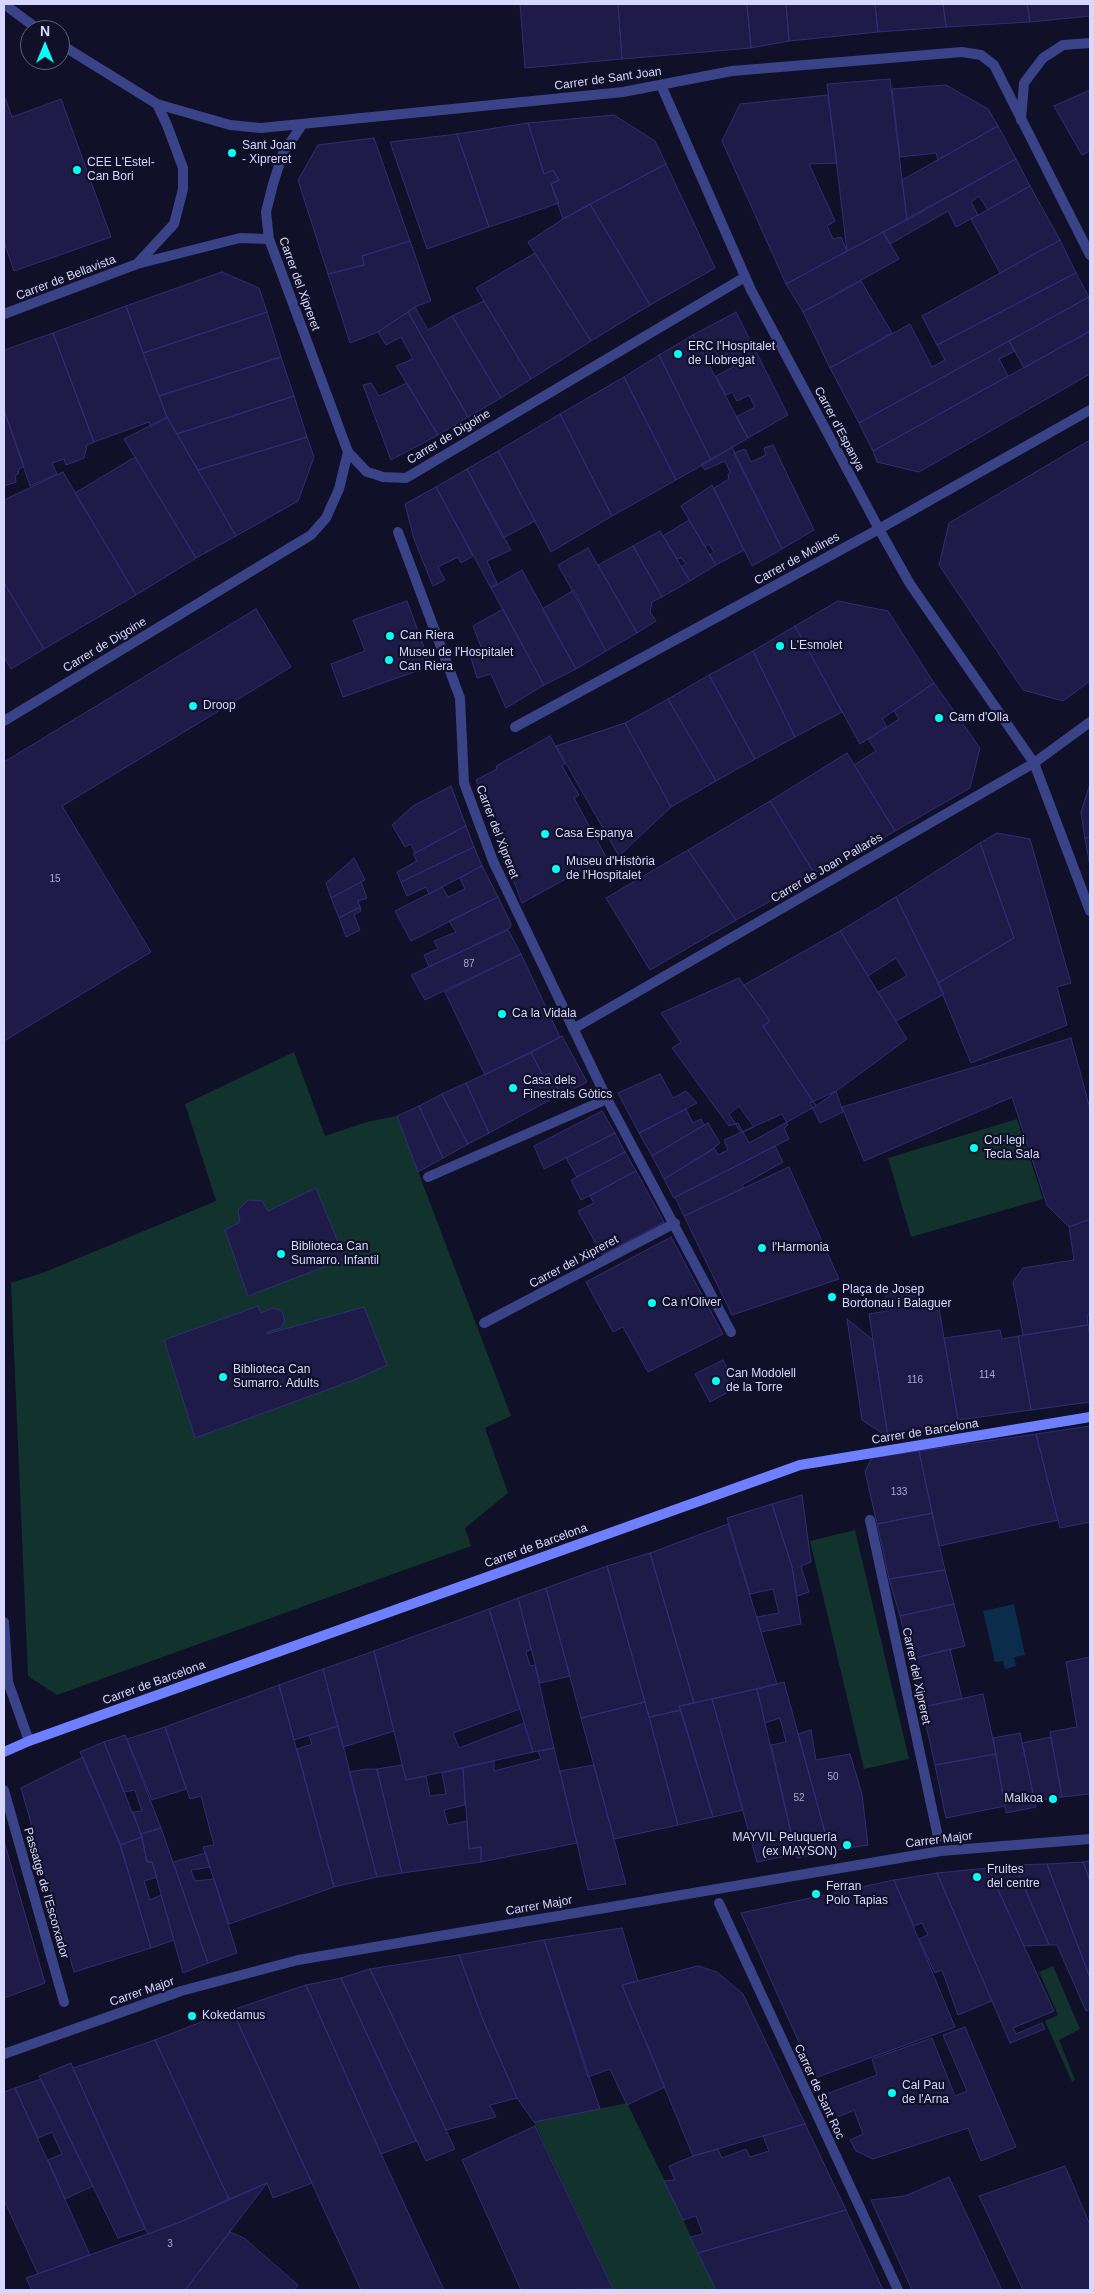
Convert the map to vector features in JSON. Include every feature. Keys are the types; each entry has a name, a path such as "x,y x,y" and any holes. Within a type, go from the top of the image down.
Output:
{"street":[{"path":"4,4 26,20"},
{"path":"1021,121 1024,83 1043,58 1063,45 1090,43"},
{"name":"Carrer de Sant Joan","path":"70,50 156,104 230,124 261,128 623,92 732,72 962,52 981,55 994,65 1090,255"},
{"name":"Carrer d'Espanya","path":"661,85 745,277 878,529 910,584 1034,762 1090,910"},
{"name":"Carrer de Bellavista","path":"137,264 174,224 183,189 183,168 167,124 156,104"},
{"name":"Carrer del Xipreret","path":"302,124 283,153 273,184 266,212 269,239 348,452"},
{"name":"Carrer de Bellavista","path":"4,314 137,264 240,238 269,239"},
{"name":"Carrer de Digoine","path":"348,452 367,472 383,477 406,478 745,277"},
{"name":"Carrer de Molines","path":"515,726 878,529 1090,410"},
{"name":"Carrer de Digoine","path":"4,721 310,535 326,518 339,489 348,452"},
{"name":"Carrer del Xipreret","path":"398,532 460,698 464,783 493,862 607,1099 732,1332"},
{"name":"Carrer de Joan Pallarès","path":"572,1029 1034,762 1090,722"},
{"path":"428,1177 607,1099"},
{"name":"Carrer del Xipreret","path":"484,1323 675,1223"},
{"name":"Carrer de Barcelona","path":"4,1752 29,1741 800,1465 1090,1418"},
{"name":"Carrer del Xipreret","path":"870,1520 938,1837"},
{"path":"4,1622 8,1682 29,1741"},
{"name":"Passatge de l'Escorxador","path":"4,1790 64,2002"},
{"name":"Carrer Major","path":"4,2054 181,1991 298,1960 941,1850 1090,1839"},
{"name":"Carrer de Sant Roc","path":"719,1903 898,2290"}],"green space":[{"path":"294,1052 325,1136 367,1122 397,1116 511,1416 485,1428 508,1493 465,1528 471,1546 57,1695 28,1676 11,1283 45,1272 216,1201 185,1104"},
{"path":"1017,1119 1043,1199 911,1237 888,1158"},
{"path":"855,1530 909,1759 864,1769 810,1541"},
{"path":"1053,1966 1080,2029 1059,2040 1075,2080 1072,2082 1045,2021 1058,2015 1039,1972"},
{"path":"627,2103 716,2290 608,2290 613,2288 534,2122"}],"water":[{"path":"1014,1604 1025,1655 1014,1657 1016,1666 1005,1669 1003,1661 995,1662 983,1611"}],"building":[{"path":"520,4 618,4 622,59 525,68"},
{"path":"618,4 747,4 751,48 622,59"},
{"path":"747,4 786,4 789,41 751,48"},
{"path":"786,4 875,4 878,32 789,41"},
{"path":"875,4 943,4 946,27 878,32"},
{"path":"943,4 1027,4 1030,22 946,27"},
{"path":"1027,4 1090,4 1090,16 1030,22"},
{"path":"890,79 907,220 847,251 827,84"},
{"path":"946,85 988,109 998,126 938,160 936,153 900,157 892,89"},
{"path":"1090,90 1090,151 1082,155 1054,106"},
{"path":"4,95 12,117 61,99 111,237 14,271 4,242"},
{"path":"828,95 837,163 809,164 835,221 827,226 833,239 841,237 847,251 786,284 722,141 740,104"},
{"path":"614,115 655,141 666,164 563,219 551,184 559,180 553,170 544,174 528,123"},
{"path":"528,123 544,174 553,170 559,180 551,184 559,203 489,227 457,134"},
{"path":"998,126 1016,159 907,220 902,180"},
{"path":"457,134 489,227 427,249 390,142"},
{"path":"374,138 410,241 362,256 364,265 328,274 298,180 318,145"},
{"path":"1016,159 1030,186 988,210 979,196 971,202 978,215 956,227 948,211 890,244 883,232"},
{"path":"666,164 715,268 650,305 590,204"},
{"path":"1030,186 1060,240 1000,273 971,219"},
{"path":"590,204 650,305 591,341 528,242"},
{"path":"883,232 899,259 803,312 786,284"},
{"path":"1060,240 1076,273 937,345 922,316"},
{"path":"410,241 431,301 415,307 378,332 350,343 328,274 364,265 362,256"},
{"path":"535,253 591,341 531,379 476,288"},
{"path":"222,272 259,288 267,312 143,353 126,306"},
{"path":"1076,273 1089,297 859,423 830,368 910,324 932,367 945,360 937,345"},
{"path":"861,281 892,333 830,368 803,312"},
{"path":"1089,297 1090,331 1024,368 1009,341"},
{"path":"484,301 531,379 501,398 452,316"},
{"path":"126,306 167,417 151,427 149,422 94,442 53,333"},
{"path":"415,307 428,330 452,316 501,398 468,417 408,312"},
{"path":"267,312 281,357 159,396 143,353"},
{"path":"408,312 468,417 438,435 396,366 413,359 401,337 386,345 378,332"},
{"path":"736,312 788,415 748,438 736,417 755,407 749,395 737,401 732,392 726,395 716,376 733,367 727,354 708,364 693,335"},
{"path":"1090,331 1090,374 919,472 877,462 873,451"},
{"path":"53,333 94,442 87,445 84,458 66,465 64,459 52,463 57,474 30,486 4,410 4,350"},
{"path":"693,335 748,438 711,460 659,355"},
{"path":"1009,341 1015,351 999,359 1008,376 873,451 859,423"},
{"path":"659,355 711,460 676,480 624,377"},
{"path":"281,357 294,396 177,434 167,417 159,396"},
{"path":"624,377 676,480 612,516 560,414"},
{"path":"371,383 379,396 407,383 438,435 391,460 363,385"},
{"path":"294,396 307,437 198,470 177,434"},
{"path":"4,410 24,466 19,469 18,474 15,476 16,482 4,486"},
{"path":"560,414 612,516 551,552 498,451"},
{"path":"167,417 236,536 196,558 124,439"},
{"path":"307,437 314,457 298,501 236,536 198,470"},
{"path":"1090,440 1090,681 1063,701 1023,690 939,565 949,523"},
{"path":"773,445 814,530 782,549 734,453 745,449 751,462 766,455 764,448"},
{"path":"732,447 782,549 752,566 714,488 729,479 728,474 730,472 725,461 705,470 701,465"},
{"path":"498,451 535,521 503,538 467,469"},
{"path":"135,457 196,558 136,595 75,493"},
{"path":"467,469 511,550 487,561 497,583 491,588 436,487"},
{"path":"63,472 136,595 44,649 4,583 4,500"},
{"path":"712,485 744,550 716,565 710,555 714,552 709,544 705,547 681,506"},
{"path":"436,487 473,556 461,563 458,557 438,567 445,580 433,586 414,539 405,504"},
{"path":"689,520 716,565 690,581 681,567 686,564 681,558 677,559 663,536"},
{"path":"660,531 690,581 662,597 633,546"},
{"path":"633,546 662,597 652,602 650,612 656,621 637,633 598,565"},
{"path":"588,548 637,633 606,651 558,565"},
{"path":"522,570 576,669 544,685 491,588"},
{"path":"4,583 44,649 11,669 4,657"},
{"path":"574,590 606,651 576,669 542,609"},
{"name":"Can Riera","path":"407,601 431,666 343,697 331,664 365,651 353,620"},
{"path":"838,601 888,611 934,683 882,719 887,727 860,744 795,626"},
{"path":"256,609 291,667 62,806 151,952 4,1041 4,762"},
{"path":"503,609 544,685 506,708 491,674 477,678 471,658 483,652 473,626"},
{"path":"795,626 842,712 795,737 753,651"},
{"path":"753,651 795,737 755,759 709,675"},
{"path":"709,675 755,759 716,781 668,699"},
{"path":"934,683 980,748 970,788 895,831 854,765 876,751 868,739 899,719 894,711"},
{"path":"668,699 716,781 671,807 625,723"},
{"path":"625,723 671,807 619,856 556,746"},
{"name":"Casa Espanya","path":"550,736 565,764 562,766 579,795 574,798 606,857 522,903 476,780 497,769 496,766"},
{"path":"847,753 895,831 816,876 770,801"},
{"path":"1090,784 1090,836 1085,839 1081,812"},
{"path":"451,786 466,826 415,853 411,844 405,847 392,825 413,806"},
{"path":"770,801 816,876 736,920 688,850"},
{"path":"466,826 474,847 401,882 397,872 417,861 413,854"},
{"path":"997,833 1030,839 1071,983 1057,987 1067,1025 971,1063 938,983 1014,938 980,843"},
{"path":"1090,836 1090,866 1085,839"},
{"path":"980,843 1014,938 938,983 896,897"},
{"path":"474,847 482,866 429,894 426,887 407,896 401,882"},
{"path":"688,850 736,920 650,970 606,898"},
{"path":"354,858 365,880 331,898 326,883"},
{"path":"482,866 498,897 411,941 395,911 442,887 448,897 465,889 460,878"},
{"path":"361,882 367,898 358,901 360,907 339,918 331,898"},
{"path":"498,897 511,924 510,928 429,967 424,955 438,949 434,941 456,932 449,921"},
{"path":"896,897 944,994 896,1021 878,992 907,976 896,958 868,976 840,931"},
{"path":"360,907 361,911 354,915 360,930 346,937 339,918"},
{"path":"508,930 521,954 425,1000 411,975"},
{"path":"840,931 907,1039 816,1106 763,1026 770,1021 744,985"},
{"name":"Ca la Vidala","path":"521,954 560,1037 485,1075 445,992"},
{"path":"739,978 770,1021 763,1026 816,1106 749,1143 738,1123 729,1126 672,1048 681,1042 661,1013"},
{"path":"562,1036 587,1082 561,1095 550,1073 543,1076 531,1053"},
{"path":"1071,1038 1090,1109 1090,1219 1069,1227 1047,1205 1012,1097 864,1161 842,1107"},
{"name":"Casa dels Finestrals Gòtics","path":"531,1053 543,1076 550,1073 561,1094 489,1133 466,1083"},
{"path":"660,1074 673,1098 686,1091 697,1103 639,1133 618,1093"},
{"path":"466,1083 489,1133 468,1144 442,1094"},
{"path":"836,1091 843,1112 820,1123 810,1103"},
{"path":"442,1094 468,1144 443,1158 419,1106"},
{"path":"419,1106 443,1158 418,1172 397,1116"},
{"path":"739,1106 754,1127 741,1133 729,1114"},
{"path":"686,1109 693,1123 701,1119 704,1125 652,1156 639,1133"},
{"path":"602,1111 615,1133 544,1169 534,1146"},
{"path":"782,1114 788,1125 784,1128 789,1139 674,1198 664,1179 714,1148 718,1155 728,1150 724,1140"},
{"path":"708,1123 720,1143 709,1152 664,1179 652,1156"},
{"path":"615,1133 625,1152 577,1177 566,1158"},
{"path":"775,1146 783,1162 742,1185 744,1188 684,1216 675,1197"},
{"path":"625,1152 636,1171 581,1200 571,1180"},
{"name":"l'Harmonia","path":"789,1167 839,1279 732,1315 684,1216"},
{"path":"636,1171 664,1222 602,1255 578,1211 594,1203 590,1196"},
{"path":"316,1188 345,1259 248,1296 225,1230 240,1222 238,1210 248,1200 262,1201 268,1211"},
{"path":"1090,1219 1090,1315 1087,1315 1088,1325 1023,1335 1013,1282 1023,1268 1074,1260 1069,1227"},
{"name":"Ca n'Oliver","path":"671,1237 723,1334 648,1372 623,1327 613,1332 586,1282"},
{"path":"919,1288 921,1304 938,1302 959,1427 888,1437 869,1314 887,1311 885,1294"},
{"path":"258,1306 261,1313 273,1308 282,1311 285,1321 281,1328 267,1332 267,1334 364,1307 387,1365 354,1380 195,1438 164,1340"},
{"path":"847,1319 873,1340 888,1437 862,1420"},
{"path":"1088,1325 1090,1337 1090,1402 1031,1410 1018,1336"},
{"path":"1000,1330 1002,1339 1018,1336 1031,1410 958,1420 944,1338"},
{"name":"Can Modolell de la Torre","path":"723,1360 737,1387 710,1402 695,1374"},
{"path":"1090,1426 1090,1522 1060,1528 1036,1434"},
{"path":"1036,1434 1058,1520 939,1546 919,1451"},
{"path":"919,1451 932,1513 877,1524 865,1471 872,1458"},
{"path":"802,1495 811,1562 801,1566 809,1592 797,1596 792,1567 772,1504"},
{"path":"772,1504 792,1567 801,1624 761,1632 757,1617 779,1613 773,1589 750,1594 727,1518"},
{"path":"932,1513 945,1570 889,1579 877,1524"},
{"path":"728,1524 777,1684 694,1703 650,1553"},
{"path":"650,1553 694,1703 679,1706 681,1710 649,1717 607,1566"},
{"path":"607,1566 645,1702 581,1718 546,1588"},
{"path":"945,1570 954,1604 900,1616 889,1579"},
{"path":"546,1588 570,1676 540,1683 518,1598"},
{"path":"518,1598 531,1649 526,1652 530,1666 535,1665 554,1748 533,1752 489,1609"},
{"path":"954,1604 965,1646 911,1659 900,1616"},
{"path":"489,1609 520,1709 453,1733 459,1748 524,1723 533,1752 406,1780 374,1651"},
{"path":"950,1649 962,1699 922,1707 911,1659"},
{"path":"374,1651 394,1731 343,1747 323,1669"},
{"path":"1090,1657 1090,1794 1062,1797 1050,1732 1077,1727 1066,1662"},
{"path":"323,1669 338,1726 294,1740 279,1685"},
{"path":"784,1682 830,1851 797,1858 771,1745 786,1742 780,1718 765,1723 757,1689"},
{"path":"279,1685 334,1887 229,1924 203,1847 214,1845 201,1796 190,1799 165,1727"},
{"path":"757,1689 796,1854 757,1862 712,1699"},
{"path":"983,1694 996,1754 935,1765 922,1707"},
{"path":"712,1699 743,1810 713,1817 679,1706"},
{"path":"645,1702 678,1825 614,1839 581,1718"},
{"path":"681,1710 713,1817 678,1825 649,1717"},
{"path":"338,1726 377,1877 334,1887 297,1749 312,1744 309,1735"},
{"path":"165,1727 186,1789 152,1800 127,1739"},
{"path":"811,1730 816,1760 850,1754 862,1794 868,1845 830,1851 798,1734"},
{"path":"1020,1733 1036,1807 1006,1813 993,1738"},
{"path":"125,1735 161,1828 141,1834 133,1812 142,1811 135,1790 124,1792 104,1742"},
{"path":"1051,1737 1062,1797 1035,1801 1022,1743"},
{"path":"104,1742 142,1837 120,1845 80,1752"},
{"path":"554,1748 577,1843 481,1862 481,1847 469,1849 463,1768 494,1761 494,1771 541,1759 538,1751"},
{"path":"996,1754 1005,1806 946,1818 935,1765"},
{"path":"83,1757 120,1843 151,1948 74,1972 21,1788"},
{"path":"402,1765 406,1780 426,1776 430,1796 446,1794 442,1773 463,1768 465,1805 444,1810 448,1825 467,1821 469,1849 481,1847 481,1862 402,1873 377,1769"},
{"path":"594,1765 626,1884 588,1890 560,1771"},
{"path":"377,1769 402,1873 377,1877 349,1772"},
{"path":"161,1828 208,1963 183,1973 152,1862 147,1862 141,1834"},
{"path":"142,1837 147,1862 152,1862 157,1877 144,1881 150,1900 161,1895 174,1940 151,1948 120,1845"},
{"path":"4,1841 45,1983 4,1998"},
{"path":"206,1853 210,1867 191,1870 195,1881 214,1879 237,1953 208,1963 173,1862"},
{"path":"1090,1861 1090,1881 1083,1862"},
{"path":"1083,1862 1090,1881 1090,1978 1047,1864"},
{"path":"1047,1864 1090,1978 1090,2009 1086,2011 1057,1945 1049,1945 1015,1865"},
{"path":"1015,1865 1049,1945 1024,1946 988,1868"},
{"path":"988,1868 1054,2011 1013,2028 1016,2034 1042,2023 1045,2029 1010,2043 937,1873"},
{"path":"937,1873 992,2001 958,2015 942,1970 935,1973 919,1939 928,1935 922,1923 914,1926 894,1880"},
{"path":"894,1880 955,2027 815,2078 741,1913"},
{"path":"622,1928 638,1981 622,1985 665,2087 627,2105 610,2069 588,2077 544,1940"},
{"path":"544,1940 600,2109 534,2122 517,2098 483,2020 459,1955"},
{"path":"459,1955 483,2020 517,2098 490,2105 496,2117 446,2130 370,1969"},
{"path":"698,1966 717,1972 743,1994 805,2124 693,2156 622,1985"},
{"path":"370,1969 455,2149 426,2161 341,1978"},
{"path":"341,1978 416,2141 381,2154 306,1985"},
{"path":"306,1985 444,2290 361,2290 232,2010"},
{"path":"232,2010 312,2183 273,2198 267,2183 229,2199 155,2040"},
{"name":"Cal Pau de l'Arna","path":"965,2027 1016,2147 981,2161 968,2128 873,2159 856,2151 850,2140 863,2134 854,2110 836,2118 821,2096 877,2075 872,2059 932,2038 955,2096 967,2091 943,2035"},
{"path":"155,2040 229,2199 178,2223 148,2234 73,2068"},
{"path":"71,2063 145,2229 118,2238 39,2076"},
{"path":"41,2079 93,2186 65,2199 48,2160 62,2154 52,2132 38,2138 15,2088"},
{"path":"15,2088 90,2255 38,2274 4,2200 4,2092"},
{"path":"805,2124 846,2210 698,2253 690,2237 703,2234 696,2216 683,2220 664,2181 675,2180 669,2166 693,2156 718,2149 722,2158 746,2149 750,2157 769,2151 763,2136"},
{"path":"535,2126 613,2289 521,2290 462,2160"},
{"path":"1065,2166 1090,2225 1090,2290 1023,2290 979,2196"},
{"path":"949,2177 1002,2290 912,2290 871,2200 905,2196"},
{"path":"267,2183 185,2290 32,2290 26,2278 178,2223"},
{"path":"846,2210 883,2290 716,2290 698,2253"},
{"path":"230,2232 244,2238 298,2285 294,2290 185,2290"}],"place":[{"name":"Sant Joan - Xipreret","path":"232,153"},
{"name":"CEE L'Estel- Can Bori","path":"77,170"},
{"name":"ERC l'Hospitalet de Llobregat","path":"678,354"},
{"name":"Can Riera","path":"390,636"},
{"name":"L'Esmolet","path":"780,646"},
{"name":"Museu de l'Hospitalet Can Riera","path":"389,660"},
{"name":"Droop","path":"193,706"},
{"name":"Carn d'Olla","path":"939,718"},
{"name":"Casa Espanya","path":"545,834"},
{"name":"Museu d'Història de l'Hospitalet","path":"556,869"},
{"name":"Ca la Vidala","path":"502,1014"},
{"name":"Casa dels Finestrals Gòtics","path":"513,1088"},
{"name":"Col·legi Tecla Sala","path":"974,1148"},
{"name":"l'Harmonia","path":"762,1248"},
{"name":"Biblioteca Can Sumarro. Infantil","path":"281,1254"},
{"name":"Plaça de Josep Bordonau i Balaguer","path":"832,1297"},
{"name":"Ca n'Oliver","path":"652,1303"},
{"name":"Biblioteca Can Sumarro. Adults","path":"223,1377"},
{"name":"Can Modolell de la Torre","path":"716,1381"},
{"name":"Malkoa","path":"1053,1799"},
{"name":"MAYVIL Peluquería (ex MAYSON)","path":"847,1845"},
{"name":"Fruites del centre","path":"977,1877"},
{"name":"Ferran Polo Tapias","path":"816,1894"},
{"name":"Kokedamus","path":"192,2016"},
{"name":"Cal Pau de l'Arna","path":"892,2093"}]}
